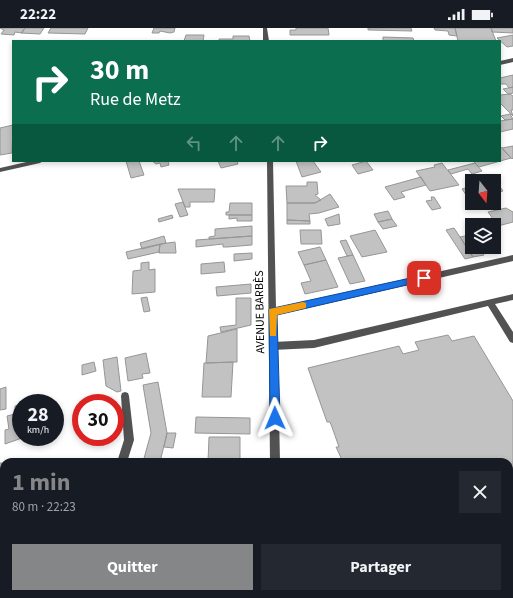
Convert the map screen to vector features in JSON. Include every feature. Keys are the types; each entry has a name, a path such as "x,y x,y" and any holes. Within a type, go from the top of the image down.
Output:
{"street":[{"path":"265,28 266,40"},
{"path":"501,63 512,62"},
{"path":"0,170 36,162"},
{"name":"AVENUE BARBÈS","path":"270,162 276,458"},
{"path":"273,312 513,258"},
{"path":"273,346 314,344 513,297"},
{"path":"490,302 513,339"},
{"path":"123,458 129,440 125,396"}],"building":[{"path":"0,28 25,28 22,33 15,32 14,35 1,34 4,30"},
{"path":"25,28 44,28 40,34 21,33"},
{"path":"51,28 88,28 85,34 48,33"},
{"path":"154,28 175,28 174,32 170,33 160,31 159,33 152,33"},
{"path":"296,28 328,28 329,35 290,35 290,30 296,30"},
{"path":"368,28 411,28 412,31 368,30"},
{"path":"434,28 455,28 457,36 449,35 448,31 435,30"},
{"path":"455,28 491,28 496,40 458,40"},
{"path":"491,28 513,28 513,33 492,32"},
{"path":"186,35 204,35 203,40 184,40"},
{"path":"513,35 513,46 507,47 497,38"},
{"path":"233,36 249,36 250,40 219,40 233,39"},
{"path":"383,37 413,38 414,40 383,40"},
{"path":"513,75 513,87 509,88 506,84 501,84 501,78"},
{"path":"513,87 513,93 510,94 503,89"},
{"path":"510,94 513,96 513,110 511,110 513,116 501,104 501,95"},
{"path":"510,114 513,119 505,120 501,116"},
{"path":"513,119 513,129 501,132 501,121"},
{"path":"12,125 12,153 0,155 0,128"},
{"path":"513,146 513,158 512,159 502,148"},
{"path":"501,147 511,158 501,161"},
{"path":"126,162 139,162 144,175 131,178"},
{"path":"153,162 168,162 169,165 161,167 160,163 156,164"},
{"path":"218,162 237,162 238,164 221,168"},
{"path":"296,162 314,162 321,172 302,177"},
{"path":"367,162 373,170 358,174 352,165"},
{"path":"474,162 497,162 479,167"},
{"path":"442,163 459,185 430,191 416,171 435,167 434,165"},
{"path":"475,163 482,171 472,174 468,169 451,174 448,170"},
{"path":"421,177 426,185 401,192 405,197 394,200 385,187"},
{"path":"307,182 317,182 318,194 315,195 321,200 315,203 287,203 286,186 307,186"},
{"path":"178,189 215,189 214,202 190,202 190,207 185,207"},
{"path":"330,194 339,207 319,213 309,214 310,221 287,220 287,203 315,203"},
{"path":"431,197 434,197 441,208 432,210 426,201 432,200"},
{"path":"183,202 188,215 180,217 175,204"},
{"path":"230,203 252,203 252,215 226,215 226,212 229,212"},
{"path":"506,208 513,212 513,222 501,225 501,218 492,218 488,212"},
{"path":"388,211 392,219 378,222 374,214"},
{"path":"339,214 340,224 328,226 325,219"},
{"path":"172,215 173,218 159,222 158,219"},
{"path":"229,215 252,215 252,221 237,221 237,218 229,219"},
{"path":"392,219 397,226 383,229 378,222"},
{"path":"287,220 310,221 310,224 287,224"},
{"path":"252,226 252,236 209,239 209,237 215,236 215,229"},
{"path":"454,228 465,245 465,254 471,254 473,257 465,259 446,230"},
{"path":"300,230 321,230 322,244 301,244"},
{"path":"375,230 387,252 362,257 350,236"},
{"path":"164,236 166,243 142,249 140,243"},
{"path":"252,236 252,245 223,247 223,244 196,247 196,240"},
{"path":"465,236 465,245 460,237"},
{"path":"346,240 353,255 347,256 340,241"},
{"path":"175,242 176,253 159,253 160,244"},
{"path":"160,244 159,252 128,259 126,252"},
{"path":"320,247 326,260 304,265 298,252"},
{"path":"252,253 252,259 234,261 234,254"},
{"path":"471,254 484,255 473,257"},
{"path":"353,255 365,281 350,284 338,258"},
{"path":"326,260 338,287 305,294 301,283 311,281 304,265"},
{"path":"149,262 149,270 155,269 155,292 132,294 133,271 141,270 141,263"},
{"path":"224,262 225,272 201,274 201,264"},
{"path":"251,284 251,293 217,296 216,287"},
{"path":"147,297 150,311 144,312 141,298"},
{"path":"236,298 251,298 251,325 221,332 220,327 236,325"},
{"path":"237,329 237,362 206,363 208,336"},
{"path":"448,335 452,341 474,336 513,401 513,458 341,458 336,447 339,447 332,427 330,422 327,422 308,368 399,346 403,354 419,350 415,342"},
{"path":"146,353 150,373 142,374 143,378 128,381 125,358"},
{"path":"117,357 121,391 117,392 106,386 103,360"},
{"path":"94,362 96,371 82,375 82,365"},
{"path":"233,362 231,397 202,397 204,363"},
{"path":"158,382 167,433 161,458 144,458 151,433 143,385"},
{"path":"6,387 6,409 0,410 0,389"},
{"path":"12,415 12,442 5,444 5,430 9,429 7,416"},
{"path":"196,417 250,418 250,434 195,433"},
{"path":"167,433 176,433 173,448 164,447"},
{"path":"209,437 240,437 240,458 208,458"}],"slow traffic":[{"path":"273,333 273,312 303,305"}],"route":[{"path":"275,418 273,312 424,278"}]}
